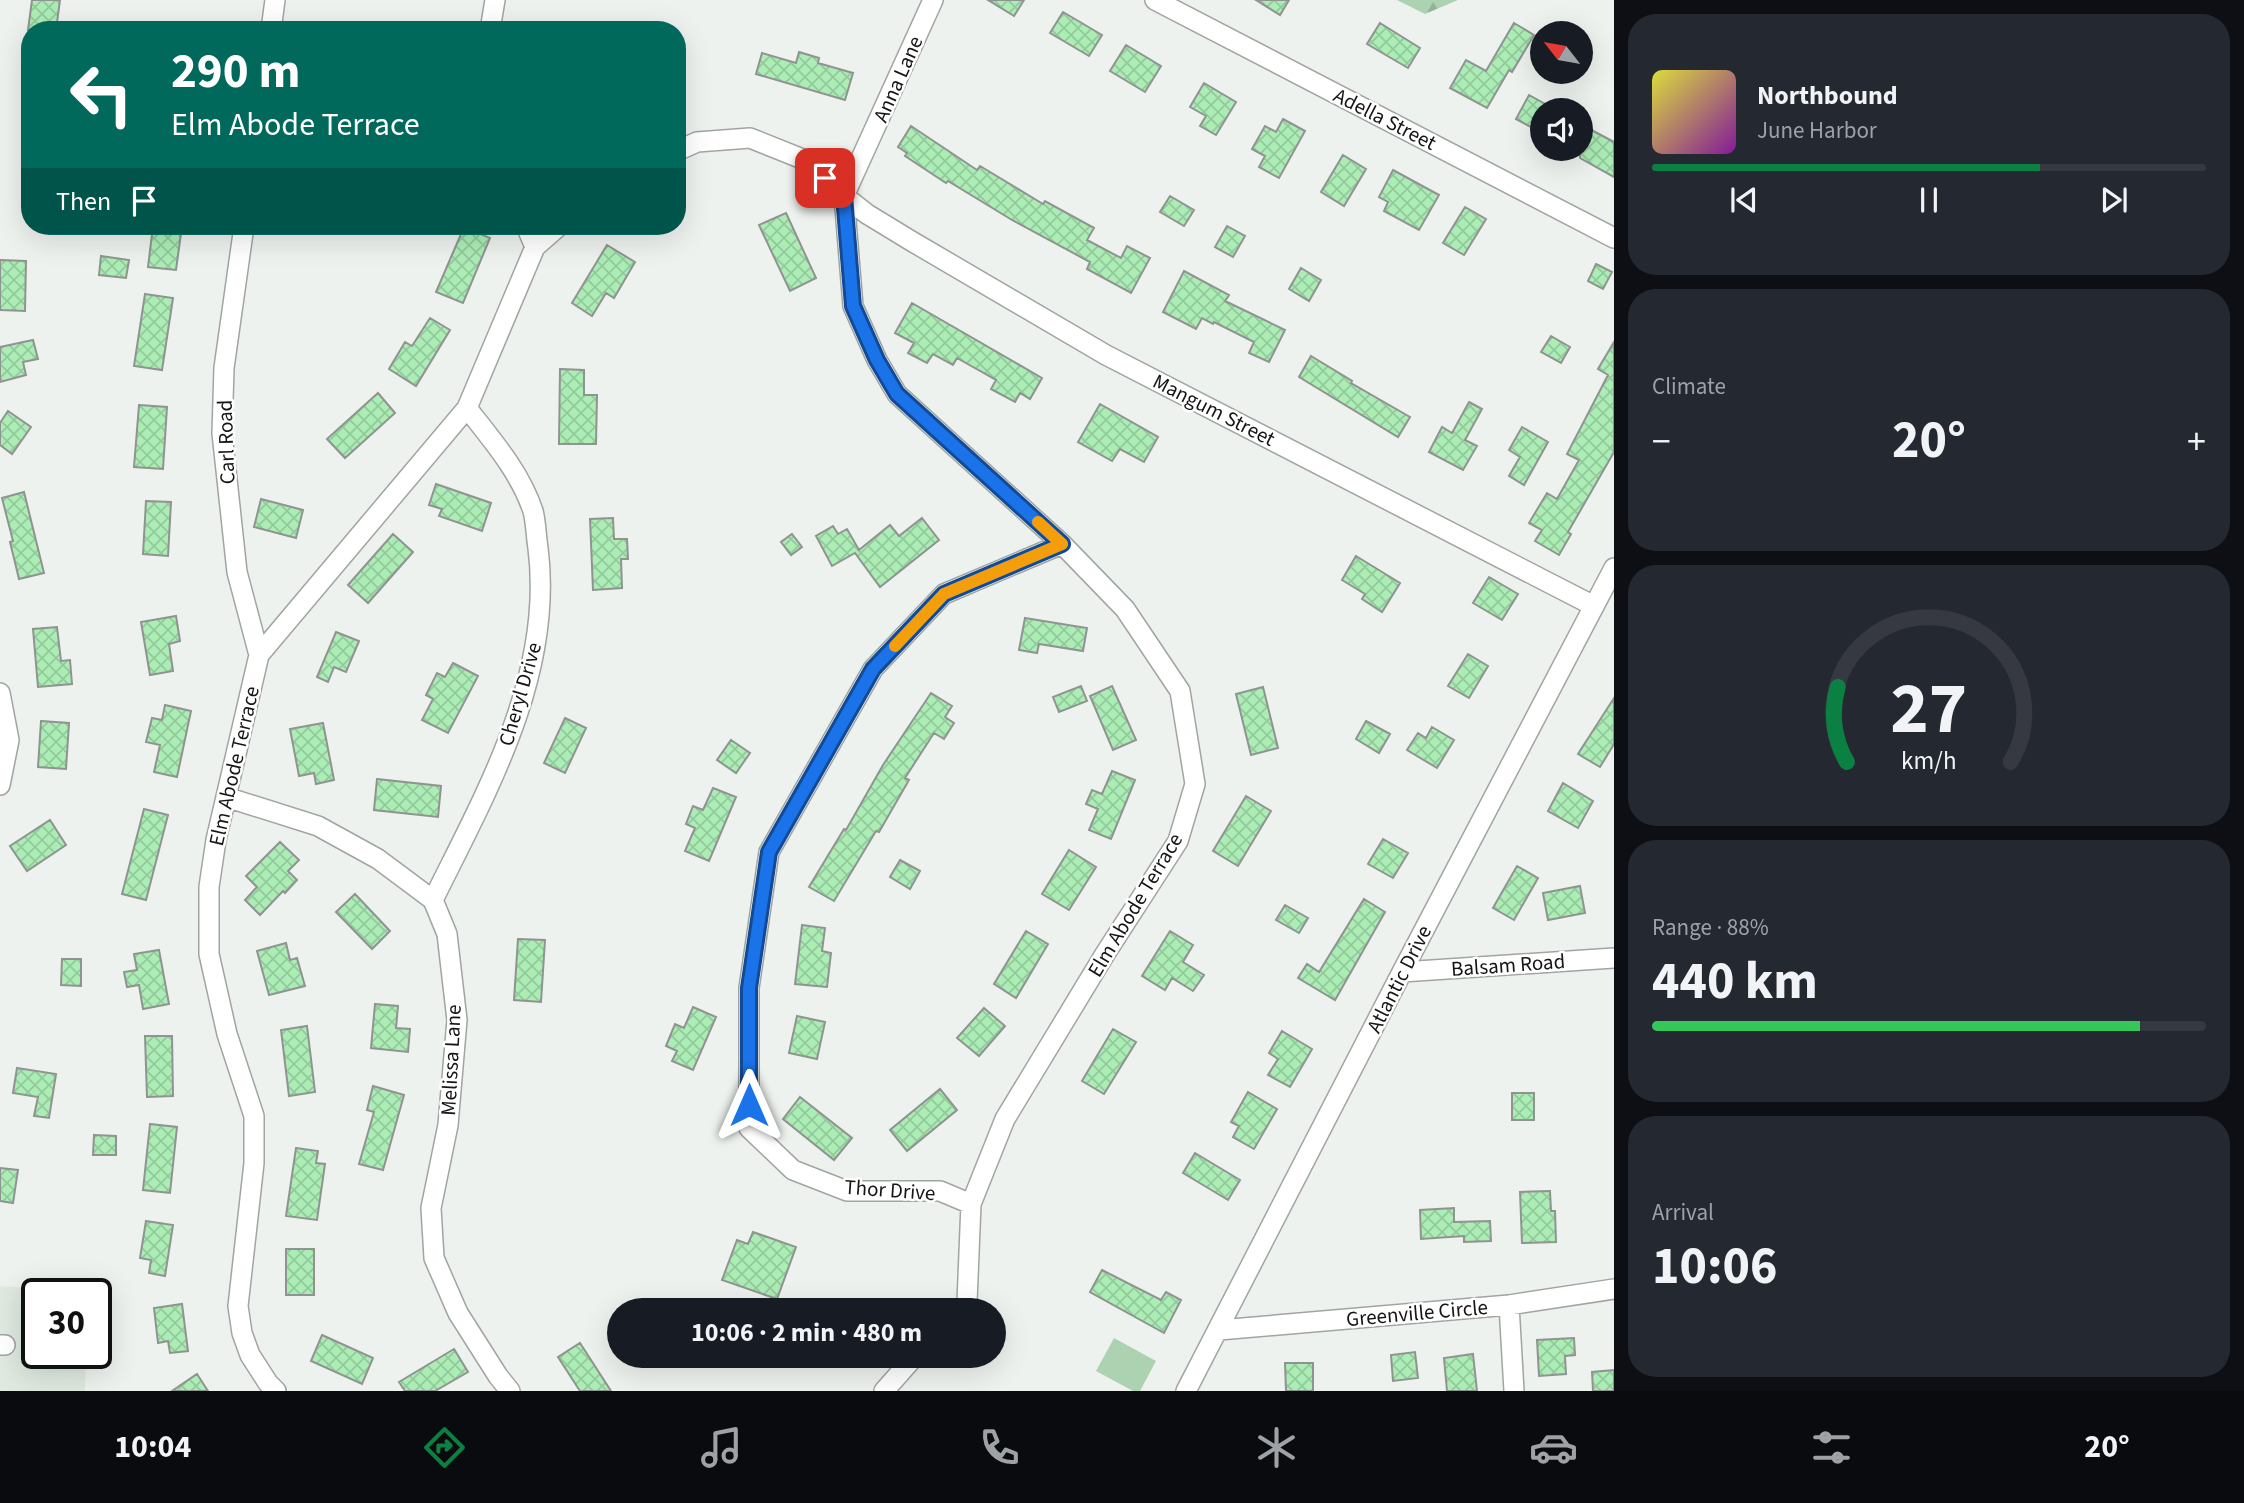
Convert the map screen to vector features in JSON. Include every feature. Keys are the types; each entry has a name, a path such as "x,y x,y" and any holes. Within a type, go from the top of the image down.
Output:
{"street":[{"path":"272,21 275,0"},
{"path":"492,21 495,0"},
{"name":"Anna Lane","path":"844,196 933,0"},
{"name":"Adella Street","path":"1155,0 1614,238"},
{"path":"686,146 696,142 750,138 805,160 844,196"},
{"name":"Elm Abode Terrace","path":"844,196 853,306 877,360 897,394 1062,544 1125,609 1180,691 1195,785 1178,841 1105,954 1005,1119 971,1204 967,1298"},
{"name":"Mangum Street","path":"844,196 867,214 913,242 1107,355 1594,606"},
{"name":"Carl Road","path":"243,235 224,368 222,433 237,572 259,655"},
{"path":"529,235 534,247"},
{"name":"Elm Abode Terrace","path":"276,1391 250,1355 242,1333 238,1306 254,1163 254,1116 227,1034 209,954 209,887 216,840 259,655 467,408 534,247 548,235"},
{"name":"Cheryl Drive","path":"433,900 492,782 512,730 536,653 542,580 533,512 507,459 467,408"},
{"name":"Thor Drive","path":"971,1204 940,1191 847,1191 793,1170 749,1128 749,988 769,852 873,669 944,594 1062,544"},
{"name":"Atlantic Drive","path":"1186,1391 1614,568"},
{"path":"0,693 9,740 0,785"},
{"path":"226,797 318,826 378,859 433,900"},
{"name":"Melissa Lane","path":"433,900 447,934 457,1020 448,1125 431,1208 434,1258 458,1313 510,1391"},
{"name":"Balsam Road","path":"1402,972 1614,958"},
{"name":"Greenville Circle","path":"1219,1330 1508,1305 1614,1289"},
{"path":"1508,1305 1514,1391"},
{"path":"884,1391 904,1368"}],"shaded area":[{"path":"0,1286 21,1287 21,1369 86,1369 85,1391 0,1391"}],"green space":[{"path":"1397,0 1458,0 1425,14"},
{"path":"1114,1338 1156,1361 1140,1391 1133,1391 1096,1371"}],"building":[{"path":"32,0 60,0 57,21 29,21"},
{"path":"988,0 1024,0 1014,16"},
{"path":"1256,0 1289,0 1280,15"},
{"path":"1063,12 1102,35 1089,56 1050,33"},
{"path":"1380,23 1420,48 1408,68 1367,44"},
{"path":"1514,23 1530,33 1530,42 1512,72 1509,70 1487,108 1450,88 1466,60 1486,71"},
{"path":"1126,45 1161,66 1145,92 1110,71"},
{"path":"799,52 819,58 818,63 853,73 845,100 756,74 762,53 796,63"},
{"path":"1204,83 1236,102 1216,135 1200,126 1206,116 1190,107"},
{"path":"1529,95 1534,98 1530,98 1530,127 1516,119"},
{"path":"1283,119 1305,131 1279,178 1259,167 1265,156 1252,149 1265,126 1276,132"},
{"path":"911,126 977,170 980,166 1043,204 1045,201 1094,228 1087,240 1121,258 1127,246 1150,258 1131,293 1087,269 1090,262 1012,220 948,181 946,183 905,156 907,153 898,147"},
{"path":"1593,131 1614,142 1614,177 1585,161 1593,161"},
{"path":"1343,155 1366,169 1344,206 1321,192"},
{"path":"1393,170 1439,195 1419,230 1384,211 1388,202 1379,197"},
{"path":"1170,196 1194,210 1184,226 1160,212"},
{"path":"1465,207 1486,219 1464,255 1443,243"},
{"path":"786,213 816,278 790,291 759,225"},
{"path":"1227,226 1245,236 1233,257 1215,247"},
{"path":"152,235 181,235 176,270 148,267"},
{"path":"461,235 483,235 490,238 463,303 436,292"},
{"path":"607,245 635,262 614,298 606,293 592,316 572,303"},
{"path":"101,256 129,260 126,278 99,275"},
{"path":"0,260 26,261 25,311 0,310"},
{"path":"1596,264 1612,272 1603,289 1588,281"},
{"path":"1301,268 1321,280 1309,301 1289,289"},
{"path":"1184,271 1229,295 1225,301 1285,330 1269,362 1249,353 1254,342 1214,322 1213,324 1202,318 1196,329 1163,312"},
{"path":"145,294 173,298 162,370 134,366"},
{"path":"912,303 1042,378 1030,399 1020,393 1015,402 991,389 996,380 957,358 953,365 933,354 927,363 908,353 914,343 895,333"},
{"path":"430,318 450,330 416,386 389,369 405,342 412,346"},
{"path":"1551,336 1570,347 1561,363 1541,352"},
{"path":"33,340 38,359 23,362 26,375 0,382 0,347"},
{"path":"1614,342 1614,452 1568,532 1571,534 1559,555 1535,541 1542,530 1529,523 1547,493 1557,499 1579,460 1567,454 1608,375 1598,369"},
{"path":"1311,356 1410,417 1398,437 1299,377"},
{"path":"560,369 584,370 584,395 597,395 596,444 559,444"},
{"path":"378,393 395,413 345,458 327,439"},
{"path":"1469,402 1482,409 1465,440 1477,446 1463,470 1429,452 1442,427 1452,433"},
{"path":"1100,404 1158,437 1144,462 1120,449 1112,461 1078,442"},
{"path":"139,405 167,407 163,469 134,467"},
{"path":"8,411 31,427 12,454 0,445 0,423"},
{"path":"1522,427 1548,442 1524,485 1509,476 1520,457 1509,450"},
{"path":"436,484 491,503 482,531 439,516 442,509 429,505"},
{"path":"24,492 44,573 19,579 2,498"},
{"path":"261,499 303,510 296,538 254,527"},
{"path":"146,501 171,502 168,556 143,554"},
{"path":"613,518 614,539 627,539 628,559 621,559 622,588 593,590 590,519"},
{"path":"922,518 939,540 880,587 855,553 832,566 816,536 833,526 838,534 847,529 859,550 890,525 899,536"},
{"path":"393,534 413,552 368,603 348,585"},
{"path":"792,534 802,547 791,555 781,542"},
{"path":"1356,556 1400,583 1382,612 1362,599 1365,594 1342,580"},
{"path":"1489,577 1518,594 1502,620 1473,603"},
{"path":"176,616 180,641 169,644 173,671 150,675 141,622"},
{"path":"1025,618 1087,628 1083,651 1039,644 1037,653 1019,650"},
{"path":"57,627 61,661 70,660 72,684 38,687 33,629"},
{"path":"336,632 359,641 346,672 334,667 328,682 317,677"},
{"path":"1468,654 1488,666 1469,698 1448,686"},
{"path":"453,663 478,676 448,733 422,720 433,699 426,695 437,673 445,677"},
{"path":"1081,686 1087,701 1059,712 1053,697"},
{"path":"1112,686 1136,740 1113,750 1090,696"},
{"path":"1263,687 1278,748 1251,755 1236,694"},
{"path":"931,693 952,706 945,717 954,723 944,739 934,733 905,778 909,780 879,832 876,831 834,901 809,887 883,765"},
{"path":"1614,698 1614,744 1600,767 1578,754"},
{"path":"165,705 191,711 177,777 154,772 160,745 146,742 152,718 162,720"},
{"path":"565,718 586,728 565,773 544,763"},
{"path":"41,721 69,723 66,769 38,767"},
{"path":"1366,721 1390,734 1379,753 1356,739"},
{"path":"323,723 334,780 316,784 314,773 299,776 290,729"},
{"path":"1432,727 1454,740 1437,768 1407,750 1418,733 1426,738"},
{"path":"731,740 750,753 736,773 717,760"},
{"path":"1112,771 1135,780 1111,839 1089,830 1098,809 1086,804 1092,790 1102,794"},
{"path":"377,779 441,786 438,817 374,810"},
{"path":"1563,783 1593,801 1578,828 1548,811"},
{"path":"713,788 736,797 709,861 685,851 695,828 686,824 693,806 703,810"},
{"path":"1246,796 1271,811 1238,866 1213,851"},
{"path":"144,809 168,815 146,900 122,894"},
{"path":"50,820 66,845 27,871 10,846"},
{"path":"1383,839 1408,853 1393,878 1368,864"},
{"path":"280,842 299,860 288,871 297,880 260,915 245,900 257,887 246,876"},
{"path":"1069,850 1096,867 1069,910 1042,894"},
{"path":"900,860 920,871 910,889 890,877"},
{"path":"1517,866 1538,878 1514,920 1493,908"},
{"path":"1580,886 1585,913 1548,920 1543,893"},
{"path":"355,894 390,931 372,949 336,912"},
{"path":"1364,899 1385,912 1335,1000 1298,978 1307,964 1319,972"},
{"path":"1285,905 1308,918 1299,933 1276,920"},
{"path":"802,925 825,928 822,951 831,953 827,987 795,984"},
{"path":"1026,931 1048,944 1016,998 994,984"},
{"path":"1170,931 1193,945 1183,962 1204,975 1193,991 1172,978 1165,990 1142,976"},
{"path":"518,939 545,940 541,1002 514,1000"},
{"path":"286,943 290,960 297,958 305,986 269,995 257,951"},
{"path":"159,950 169,1004 143,1009 139,985 127,987 124,972 137,970 134,954"},
{"path":"62,959 81,959 81,986 61,985"},
{"path":"375,1004 398,1006 396,1028 410,1029 408,1052 371,1048"},
{"path":"693,1007 716,1017 693,1070 672,1061 677,1051 666,1046 675,1024 684,1028"},
{"path":"984,1008 1005,1026 979,1056 957,1038"},
{"path":"797,1016 825,1022 817,1059 789,1053"},
{"path":"307,1026 315,1092 289,1096 281,1030"},
{"path":"1113,1029 1136,1042 1104,1094 1082,1081"},
{"path":"1282,1031 1312,1049 1290,1087 1268,1075 1278,1059 1269,1053"},
{"path":"145,1036 172,1036 173,1096 147,1097"},
{"path":"17,1068 56,1074 49,1118 34,1116 38,1097 13,1093"},
{"path":"373,1086 404,1095 383,1170 359,1164 374,1112 367,1110"},
{"path":"940,1089 957,1110 907,1151 890,1130"},
{"path":"1248,1092 1277,1109 1254,1149 1233,1137 1239,1126 1231,1122"},
{"path":"1512,1093 1534,1093 1534,1120 1512,1120"},
{"path":"800,1097 852,1138 834,1160 783,1119"},
{"path":"150,1124 177,1127 170,1193 143,1190"},
{"path":"94,1135 116,1136 116,1155 93,1155"},
{"path":"296,1148 318,1151 316,1163 325,1164 317,1220 286,1216"},
{"path":"1195,1153 1240,1180 1228,1200 1183,1173"},
{"path":"0,1168 18,1170 13,1203 0,1201"},
{"path":"1550,1191 1551,1211 1555,1211 1556,1242 1522,1243 1520,1192"},
{"path":"1454,1208 1454,1222 1490,1221 1491,1241 1464,1242 1464,1236 1421,1239 1420,1210"},
{"path":"146,1221 173,1225 165,1276 149,1273 151,1260 140,1258"},
{"path":"753,1232 796,1247 777,1298 722,1280 737,1240 748,1244"},
{"path":"286,1249 314,1249 314,1295 286,1295"},
{"path":"1102,1270 1161,1300 1166,1292 1181,1300 1164,1333 1090,1292"},
{"path":"182,1304 188,1351 170,1353 168,1341 158,1343 154,1308"},
{"path":"322,1335 373,1358 362,1384 311,1361"},
{"path":"1574,1338 1575,1355 1565,1356 1566,1374 1539,1376 1537,1340"},
{"path":"580,1343 611,1391 580,1391 558,1357"},
{"path":"454,1349 468,1372 435,1391 405,1391 399,1382"},
{"path":"1415,1352 1418,1378 1393,1381 1391,1355"},
{"path":"1473,1354 1477,1391 1447,1391 1444,1358"},
{"path":"1285,1363 1313,1363 1313,1391 1286,1391"},
{"path":"1614,1370 1614,1391 1593,1391 1592,1372"},
{"path":"197,1374 208,1391 172,1391"}],"slow traffic":[{"path":"895,646 944,594 1062,544 1038,522"}],"route":[{"path":"749,1105 749,988 769,852 873,669 944,594 1062,544 897,394 877,360 853,306 844,196 825,178"}]}
